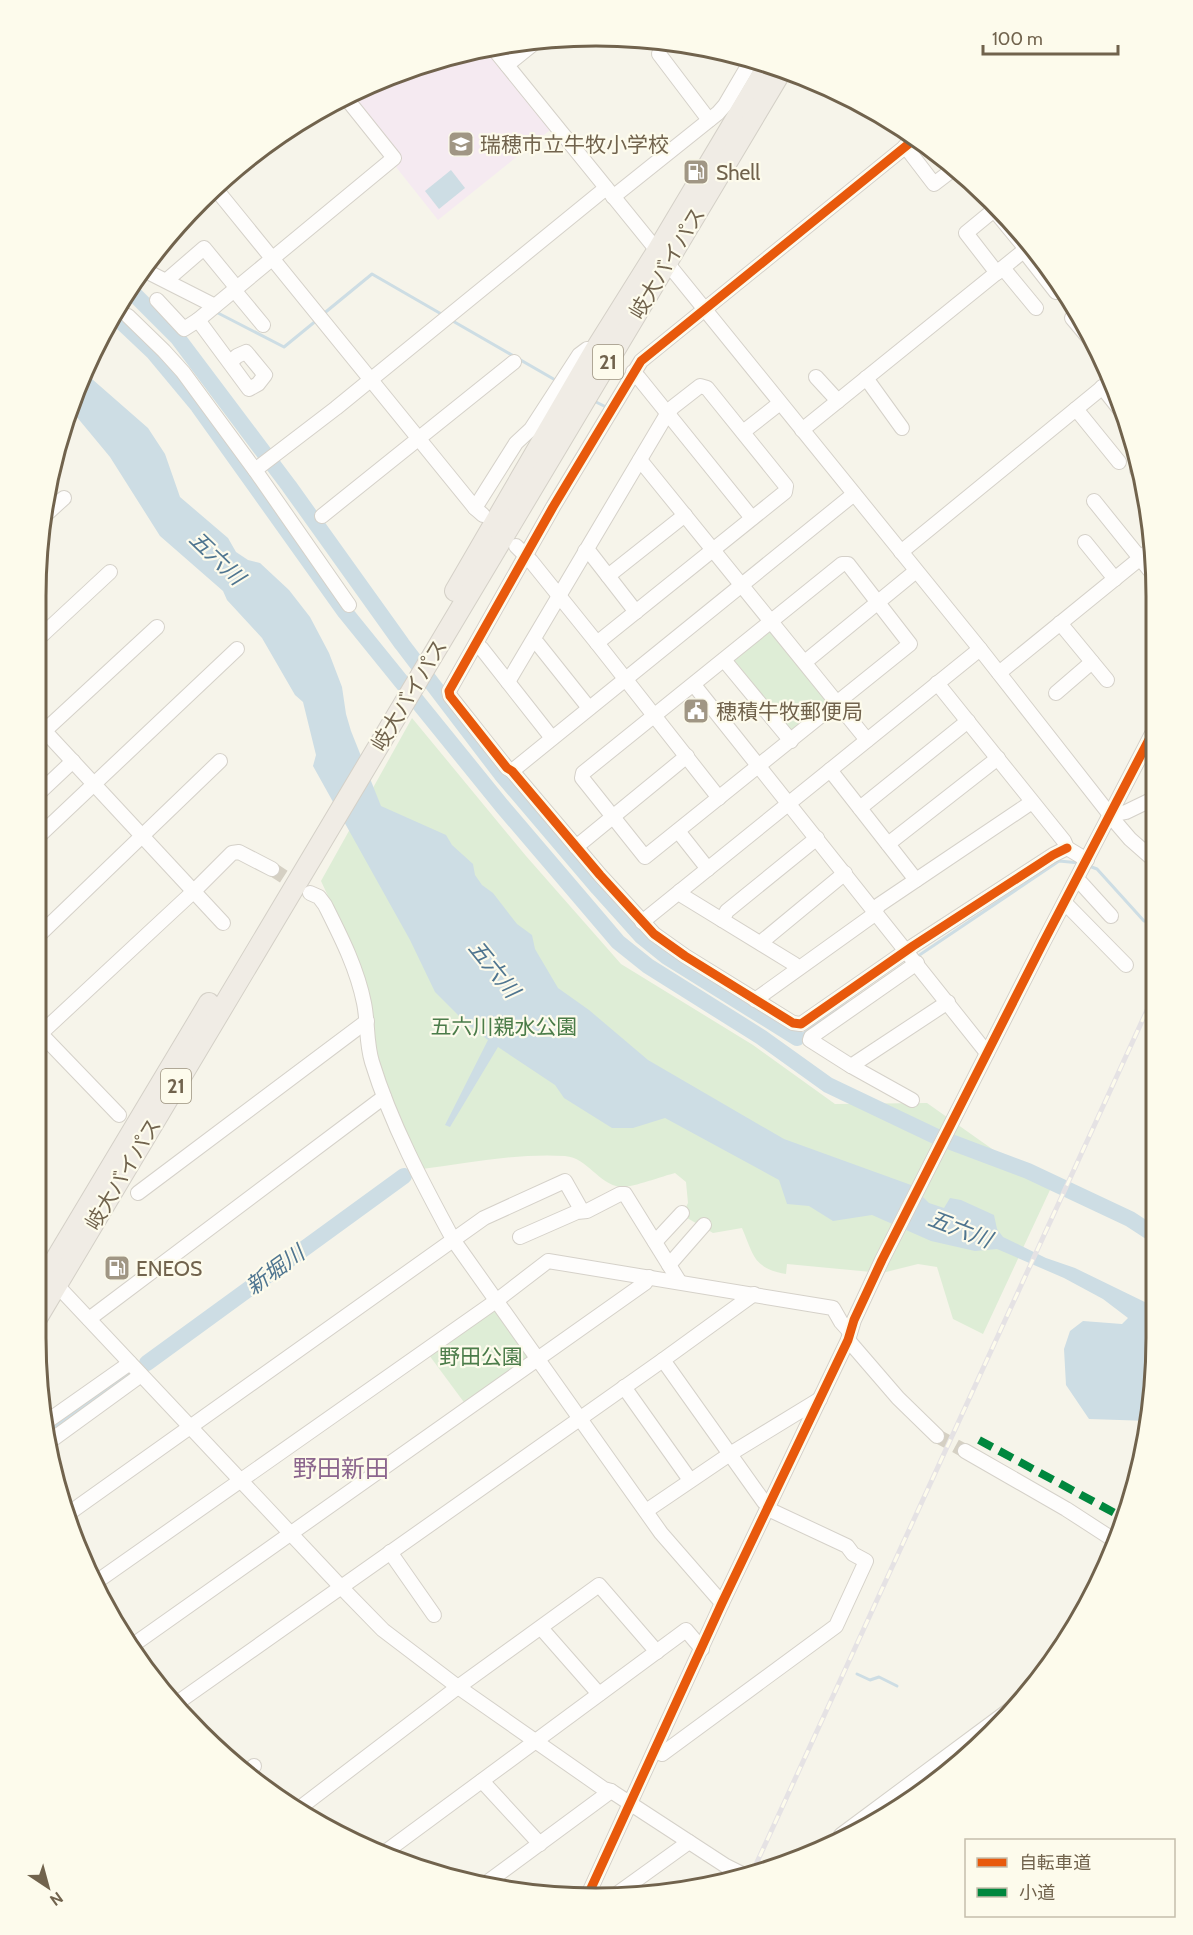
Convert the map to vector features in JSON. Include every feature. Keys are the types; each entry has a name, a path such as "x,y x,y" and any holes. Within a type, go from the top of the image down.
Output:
{"highway":[{"name":"岐大バイパス","path":"46,1276 429,650 662,257 764,73"},
{"name":"岐大バイパス","path":"429,650 595,350 662,257 777,77"}],"street":[{"path":"507,65 524,51"},
{"path":"499,55 980,649 1130,840 1146,853"},
{"path":"663,55 709,120"},
{"path":"255,470 371,380 446,318 709,120 725,105 747,68"},
{"path":"157,300 184,329 394,158 351,104"},
{"path":"908,143 641,361 449,691 450,696 507,768 513,771 576,847 654,934 685,956 793,1023 801,1024 907,950 1067,848"},
{"path":"913,147 934,184 948,174"},
{"path":"221,195 479,511 516,443 531,429 579,355 586,349 595,350"},
{"path":"990,213 966,232 1036,308"},
{"path":"167,280 204,248 263,326"},
{"path":"802,430 1024,251"},
{"path":"152,273 167,280 207,312 230,363"},
{"path":"129,316 183,372 349,605"},
{"path":"322,516 514,362"},
{"path":"633,372 752,518"},
{"path":"816,377 838,401"},
{"path":"866,378 902,428"},
{"path":"508,682 667,414 700,386 707,388 786,486 785,492 597,643"},
{"path":"901,552 1105,386"},
{"path":"743,432 780,403"},
{"path":"1076,409 1119,462"},
{"path":"640,460 867,740"},
{"path":"513,771 854,494"},
{"path":"54,507 64,498"},
{"path":"1094,501 1145,564"},
{"path":"608,576 685,515"},
{"path":"1084,542 1115,579"},
{"path":"516,546 597,643 719,798"},
{"path":"585,551 591,554 636,612"},
{"path":"999,673 1144,554"},
{"path":"842,564 848,564 879,602 910,644 645,857 582,778 582,773 842,564"},
{"path":"805,662 916,571"},
{"path":"46,631 110,572"},
{"path":"1060,623 1107,680"},
{"path":"46,726 158,627"},
{"path":"533,641 538,644 589,708"},
{"path":"476,644 552,738"},
{"path":"46,829 237,649"},
{"path":"642,922 980,649"},
{"path":"724,660 791,741"},
{"path":"1056,693 1092,662"},
{"path":"937,682 1064,841 1067,848 1087,860"},
{"path":"694,685 987,1053"},
{"path":"860,808 968,721"},
{"path":"46,735 94,783 223,923"},
{"path":"592,1888 722,1603 821,1398 882,1260 1146,746"},
{"path":"576,847 687,756"},
{"path":"888,844 998,758"},
{"path":"46,786 73,761"},
{"path":"46,928 220,761"},
{"path":"830,770 916,880"},
{"path":"755,1000 872,916 879,905 1032,802"},
{"path":"1111,815 1126,812 1146,802"},
{"path":"678,831 708,869"},
{"path":"722,920 727,911 817,838"},
{"path":"46,1028 232,853 239,852 272,869"},
{"path":"762,944 765,939 845,873"},
{"path":"1076,881 1081,883 1111,916"},
{"path":"680,891 683,896 794,964 798,969"},
{"path":"310,893 319,897 325,905 356,969 365,1004 371,1059 384,1097 435,1207 454,1241 661,1533 722,1603"},
{"path":"1065,903 1125,965"},
{"path":"912,1100 810,1040 811,1037 917,963"},
{"path":"851,1066 948,1002"},
{"path":"138,1193 367,1021"},
{"path":"46,1042 118,1115"},
{"path":"90,1319 384,1097"},
{"path":"74,1510 484,1218 565,1181 582,1211"},
{"path":"520,1237 620,1194 626,1194 679,1281"},
{"path":"655,1242 682,1214"},
{"path":"669,1265 704,1225"},
{"path":"101,1578 496,1301 548,1261 833,1308 849,1336 898,1398 937,1436"},
{"path":"138,1642 645,1283 649,1277"},
{"path":"46,1281 90,1319 340,1587 383,1630 458,1687 604,1789 611,1791 736,1871"},
{"path":"182,1700 754,1294"},
{"path":"662,1754 836,1626 866,1561 853,1554 847,1546 769,1507 663,1360"},
{"path":"52,1418 130,1363"},
{"path":"55,1437 141,1375"},
{"path":"624,1387 690,1480"},
{"path":"646,1511 730,1454 821,1398"},
{"path":"965,1451 1066,1509 1109,1537"},
{"path":"390,1552 434,1615"},
{"path":"304,1804 458,1687 599,1585 657,1652"},
{"path":"541,1628 599,1694"},
{"path":"390,1848 686,1630 702,1649"},
{"path":"858,1823 980,1732"},
{"path":"482,1781 540,1844"},
{"path":"492,1879 611,1791"},
{"path":"626,1887 688,1842"}],"shaded area":[{"name":"瑞穂市立牛牧小学校","path":"489,57 550,130 438,220 396,167 401,159 355,102 420,76"}],"green space":[{"path":"769,630 830,700 792,734 731,658"},
{"name":"五六川親水公園","path":"412,718 526,856 621,964 753,1045 835,1104 927,1103 1050,1190 983,1334 953,1319 937,1267 918,1264 882,1273 787,1264 786,1274 767,1268 752,1253 742,1228 713,1233 682,1215 688,1203 686,1182 675,1173 621,1187 606,1181 580,1161 565,1156 547,1155 494,1159 422,1169 381,1082 370,1005 360,965 321,881"},
{"name":"野田公園","path":"494,1309 531,1358 466,1405 429,1355"}],"water":[{"path":"451,170 465,188 439,209 425,191"},
{"path":"91,378 148,428 165,454 180,497 228,538 236,552 248,560 260,563 289,590 310,617 329,653 342,687 351,731 381,806 446,835 452,845 473,864 475,875 482,885 493,893 517,924 532,935 535,949 558,988 589,1010 648,1060 784,1139 911,1185 929,1203 944,1208 950,1198 961,1200 994,1215 997,1229 1003,1237 1046,1258 1075,1268 1146,1303 1145,1374 1140,1421 1089,1419 1066,1385 1064,1349 1070,1331 1083,1321 1122,1324 1128,1318 1103,1299 1064,1278 997,1249 975,1251 931,1241 872,1215 833,1221 809,1206 787,1204 779,1180 665,1118 633,1128 612,1128 564,1098 555,1085 498,1047 450,1127 445,1125 488,1040 467,1024 435,992 410,940 313,766 316,755 303,702 295,695 262,638 227,600 223,591 160,536 110,457 77,417"}],"waterway":[{"path":"322,315 372,274 443,315"},
{"path":"136,296 177,337 289,486 402,644 501,774 598,888 641,936 667,957 797,1038"},
{"path":"216,312 284,347 317,320"},
{"path":"451,320 557,381"},
{"name":"五六川","path":"120,321 153,352 198,406 345,612 502,806 618,942 648,966 761,1037 828,1085 935,1136 1028,1171 1130,1219 1146,1229"},
{"path":"592,400 606,407"},
{"path":"915,958 1059,861 1080,863"},
{"path":"1089,866 1097,869 1146,921"},
{"path":"797,1038 848,1003"},
{"name":"新堀川","path":"147,1363 404,1176"},
{"name":"新堀川","path":"54,1427 127,1375"},
{"path":"857,1674 870,1680 879,1677 897,1686"}],"tunnel":[{"path":"272,869 303,889"},
{"path":"937,1436 965,1451"}],"railway":[{"path":"756,1865 1146,1012"}],"marked path":[{"path":"979,1440 1117,1514"}],"cycle path":[{"path":"909,144 641,361 553,507 449,691 450,696 507,768 654,934 685,956 793,1023 801,1024 913,946 1067,848"},
{"path":"591,1888 722,1603 848,1340 854,1320 882,1260 1146,745"}],"place":[{"name":"瑞穂市立牛牧小学校","path":"461,144"},
{"name":"Shell","path":"696,172"},
{"name":"穂積牛牧郵便局","path":"696,711"},
{"name":"ENEOS","path":"117,1268"}],"district":[{"name":"野田新田","path":"341,1468"}]}
